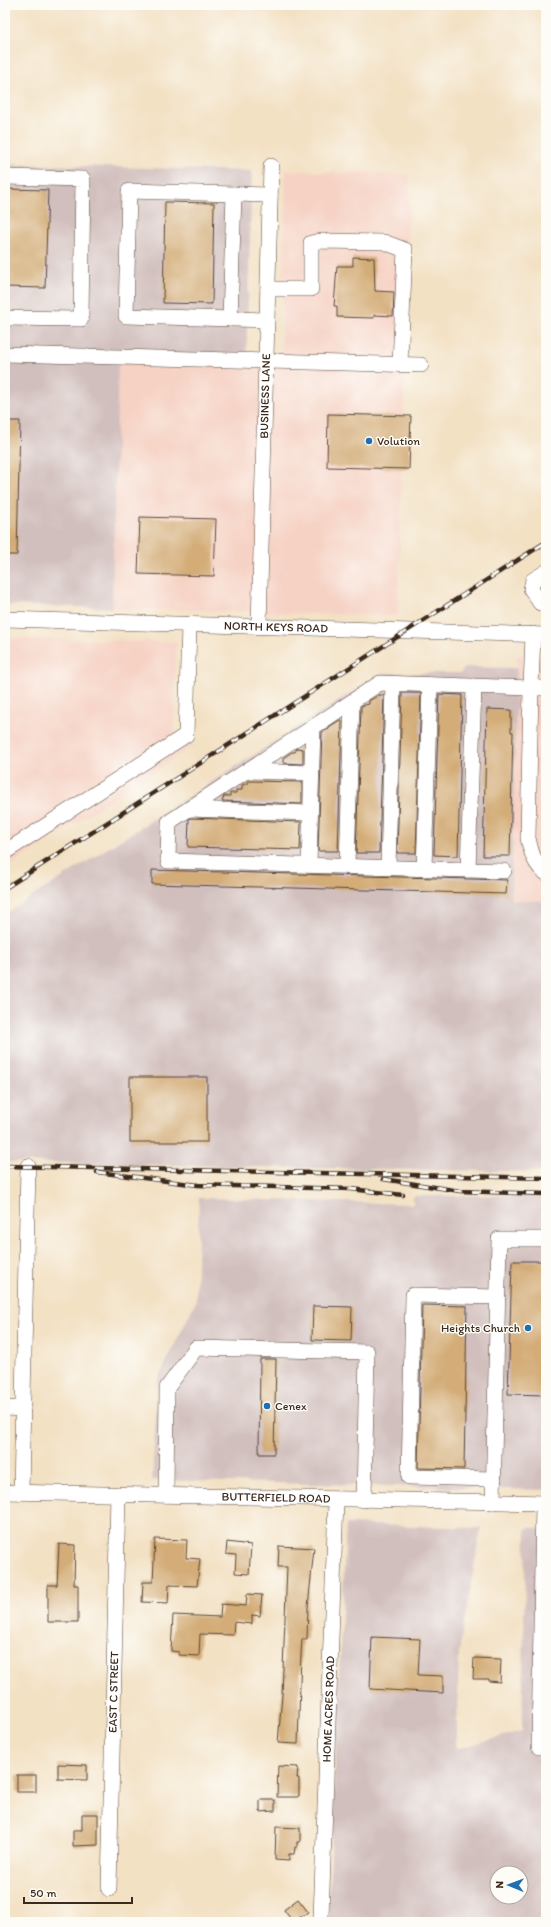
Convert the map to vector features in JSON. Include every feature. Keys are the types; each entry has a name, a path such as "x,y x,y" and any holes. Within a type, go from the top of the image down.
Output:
{"street":[{"name":"BUSINESS LANE","path":"259,626 271,166"},
{"path":"5,177 83,179 81,319 5,318"},
{"path":"267,320 126,316 129,191 270,195"},
{"path":"230,319 234,194"},
{"path":"268,289 311,289 311,243 320,241 384,242 405,250 400,364"},
{"path":"5,354 421,365"},
{"path":"546,572 533,580 531,589 540,603 546,604"},
{"name":"NORTH KEYS ROAD","path":"5,619 539,634"},
{"path":"5,852 186,735 189,624"},
{"path":"539,634 539,688 528,838 532,855 542,870 546,873"},
{"path":"504,871 168,861 169,822 380,683 539,688"},
{"path":"388,867 393,684"},
{"path":"424,868 430,685"},
{"path":"468,870 474,686"},
{"path":"347,866 352,702"},
{"path":"309,865 313,727"},
{"path":"248,771 311,773"},
{"path":"189,809 310,813"},
{"path":"21,1492 28,1166"},
{"path":"493,1502 499,1239 546,1240"},
{"path":"494,1479 409,1477 412,1311 413,1295 498,1297"},
{"path":"166,1495 167,1388 196,1348 352,1351 367,1352 364,1500"},
{"path":"5,1408 23,1409"},
{"name":"BUTTERFIELD ROAD","path":"5,1492 336,1500 545,1503"},
{"name":"EAST C STREET","path":"109,1889 118,1494"},
{"name":"HOME ACRES ROAD","path":"321,1918 336,1500"},
{"path":"545,1503 544,1598 539,1747 546,1747"}],"shaded area":[{"path":"5,164 252,171 246,366 118,363 112,608 5,605"},
{"path":"286,171 410,174 398,616 112,608 118,363 281,367"},
{"path":"5,638 176,642 174,730 193,746 5,869"},
{"path":"517,655 546,656 546,901 511,901"},
{"path":"465,667 517,668 511,900 546,901 546,1172 5,1162 5,914 382,673 461,673"},
{"path":"546,1195 546,1490 152,1480 158,1379 196,1301 199,1198 413,1204 413,1196"},
{"path":"346,1524 481,1528 459,1652 456,1749 522,1731 526,1528 546,1528 546,1922 328,1922"}],"building":[{"path":"5,189 48,190 45,288 5,287"},
{"path":"165,202 214,203 212,304 163,303"},
{"path":"353,257 374,258 375,291 394,292 393,316 374,315 374,318 337,317 337,306 334,306 337,266 353,266"},
{"name":"Volution","path":"328,414 411,416 409,469 327,467"},
{"path":"5,421 20,421 17,555 5,555"},
{"path":"140,517 216,519 214,576 138,574"},
{"path":"402,693 421,693 416,853 397,853"},
{"path":"439,694 462,695 458,856 434,855"},
{"path":"379,695 384,695 379,853 356,853 361,706 369,704 369,701"},
{"path":"487,709 511,710 511,732 513,732 510,856 483,856"},
{"path":"342,720 338,851 318,851 322,732 329,729 329,727"},
{"path":"297,748 303,749 303,764 283,763 283,758 292,752 295,752"},
{"path":"248,781 302,782 302,804 222,801 224,796 230,796 230,793 236,793 236,790 242,790 242,785 248,784"},
{"path":"189,819 301,822 300,850 188,847"},
{"path":"152,870 507,880 506,894 152,884"},
{"path":"130,1077 207,1077 207,1142 130,1142"},
{"name":"Heights Church","path":"512,1261 546,1261 546,1395 508,1394"},
{"path":"422,1305 467,1306 464,1469 418,1468"},
{"path":"313,1306 352,1307 351,1341 312,1340"},
{"name":"Cenex","path":"260,1359 276,1359 274,1454 259,1454"},
{"path":"155,1539 187,1540 186,1558 200,1559 197,1586 169,1585 168,1603 142,1602 143,1582 153,1582"},
{"path":"227,1542 251,1545 249,1574 235,1573 236,1555 226,1554"},
{"path":"59,1544 75,1545 74,1585 78,1585 78,1622 48,1622 48,1585 57,1585"},
{"path":"279,1546 314,1548 308,1607 307,1639 302,1639 298,1744 278,1743 282,1695 287,1567 278,1567"},
{"path":"247,1594 262,1595 260,1616 252,1615 252,1624 234,1622 233,1635 200,1634 199,1656 179,1655 179,1652 171,1651 173,1615 220,1617 221,1604 246,1606"},
{"path":"372,1637 420,1639 418,1675 443,1676 443,1693 370,1689"},
{"path":"474,1658 501,1659 500,1682 489,1681 489,1679 473,1679"},
{"path":"58,1764 87,1765 87,1780 58,1779"},
{"path":"278,1766 298,1767 297,1778 299,1778 299,1796 277,1797"},
{"path":"17,1775 36,1775 36,1792 17,1792"},
{"path":"260,1800 275,1800 275,1811 260,1812"},
{"path":"82,1814 98,1814 98,1845 73,1846 73,1830 82,1830"},
{"path":"276,1827 300,1828 300,1842 297,1842 297,1848 295,1847 294,1854 289,1854 289,1861 275,1860"},
{"path":"298,1899 308,1912 293,1922 284,1910"}],"railway":[{"path":"5,888 546,542"},
{"path":"5,1166 546,1178"},
{"path":"97,1172 198,1185 351,1189 403,1195"},
{"path":"383,1179 460,1191 546,1194"}],"place":[{"name":"Volution","path":"369,441"},
{"name":"Heights Church","path":"528,1328"},
{"name":"Cenex","path":"267,1406"}]}
